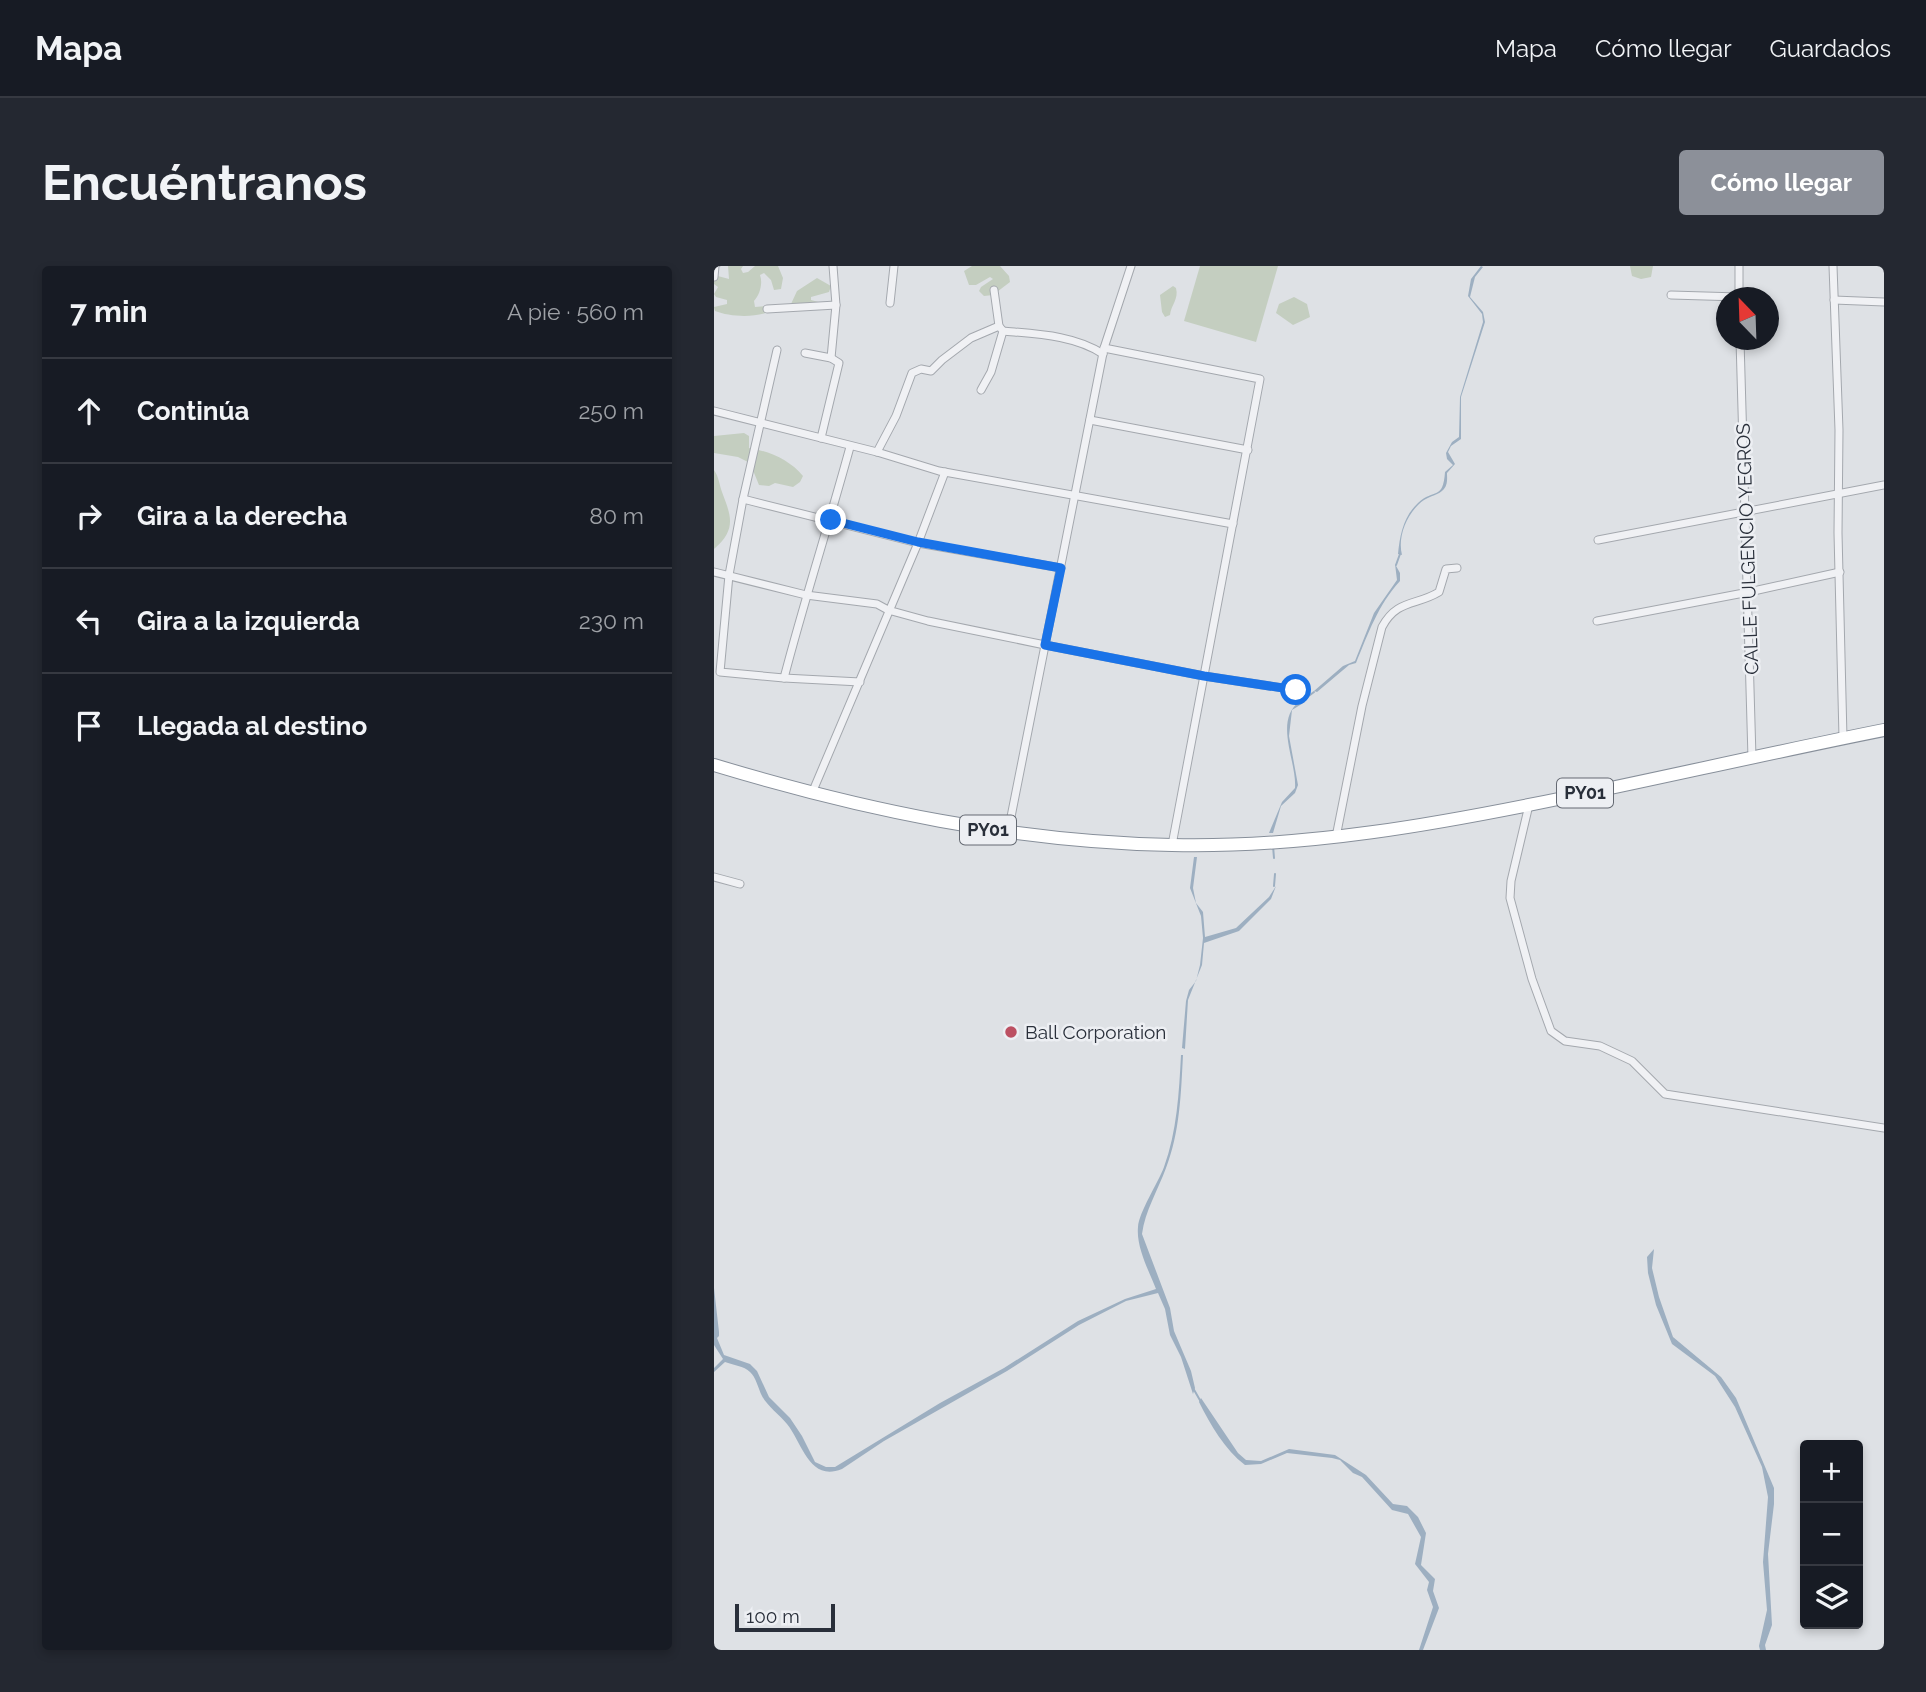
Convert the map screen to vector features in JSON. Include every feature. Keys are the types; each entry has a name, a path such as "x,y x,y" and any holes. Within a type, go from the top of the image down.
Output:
{"highway":[{"name":"PY01","path":"714,765 890,813 1008,833 1172,845 1283,842 1398,830 1884,730"}],"street":[{"path":"714,276 715,266"},
{"path":"831,358 836,305 833,266"},
{"path":"890,303 894,266"},
{"path":"1008,833 1104,351 1130,266"},
{"path":"1739,266 1739,287"},
{"path":"1833,266 1840,495 1843,738"},
{"path":"981,390 991,372 1001,328 994,290"},
{"path":"1671,295 1716,296"},
{"path":"1834,300 1884,302"},
{"path":"768,309 836,305"},
{"path":"877,452 896,416 912,373 921,369 931,371 971,338 1001,328 1045,335 1104,351 1260,379 1172,845"},
{"path":"777,350 743,499 729,575 720,672 860,682"},
{"name":"CALLE FULGENCIO YEGROS","path":"1740,350 1752,758"},
{"path":"805,353 831,358 839,363 821,438"},
{"path":"714,411 945,472 1233,524"},
{"path":"1090,420 1248,450"},
{"path":"784,678 850,447"},
{"path":"812,793 945,472"},
{"path":"1598,540 1884,485"},
{"path":"743,499 918,542 1061,568"},
{"path":"1336,837 1362,706 1382,626 1398,607 1439,592 1446,569 1457,568"},
{"path":"714,572 806,595 869,603 928,621 1045,645 1204,676 1296,690"},
{"path":"1597,621 1840,572"},
{"path":"1529,805 1511,881 1510,898 1532,979 1551,1031 1564,1041 1601,1046 1632,1061 1665,1094 1884,1128"},
{"path":"714,877 740,884"}],"green space":[{"path":"728,266 743,266 743,273 755,266 778,266 783,278 781,289 774,290 771,280 764,273 760,275 760,289 754,301 755,307 767,306 771,311 743,316 715,311 714,307 727,304 727,300 714,294 718,287 714,284 714,275 729,279"},
{"path":"972,266 1000,266 1009,276 1010,282 993,295 984,296 979,291 981,287 993,279 990,277 976,285 969,285 964,271"},
{"path":"1200,266 1278,266 1256,342 1184,321"},
{"path":"1630,266 1653,266 1651,277 1641,279 1632,276"},
{"path":"817,278 831,286 829,292 811,297 811,300 822,303 817,310 794,310 791,304 797,291"},
{"path":"1173,286 1177,292 1176,299 1170,315 1165,317 1160,295"},
{"path":"1294,297 1307,304 1310,317 1293,325 1276,313 1279,304"},
{"path":"744,433 749,436 749,448 764,451 785,461 803,476 800,482 793,487 775,483 769,486 759,485 750,463 738,457 714,453 714,436"},
{"path":"714,470 728,508 730,522 726,535 714,549"}],"water":[{"path":"1481,266 1483,267 1475,277 1470,297 1483,312 1485,322 1461,397 1461,439 1451,446 1448,452 1455,464 1447,473 1444,489 1424,500 1409,517 1401,540 1402,555 1398,554 1401,533 1409,514 1418,503 1440,491 1445,472 1453,465 1447,459 1446,453 1452,442 1459,437 1460,397 1483,322 1482,314 1468,296 1471,279"},
{"path":"1395,564 1400,573 1400,581 1380,610 1356,663 1349,665 1317,692 1314,691 1343,666 1355,661 1374,613 1397,580"},
{"path":"1300,701 1305,702 1292,710 1289,736 1298,785 1295,793 1281,806 1273,833 1269,833 1282,802 1295,788 1287,730 1292,709"},
{"path":"1194,857 1197,857 1193,888 1196,903 1203,912 1205,937 1236,928 1269,897 1276,886 1271,899 1239,931 1204,943 1202,965 1197,978 1203,938 1201,916 1190,888"},
{"path":"1195,982 1188,1000 1185,1049 1182,1048 1186,1001"},
{"path":"1181,1055 1180,1098 1171,1154 1142,1234 1170,1308 1174,1331 1191,1371 1195,1388 1193,1394 1181,1357 1170,1335 1165,1309 1158,1293 1126,1301 1079,1325 1007,1371 884,1441 842,1469 831,1472 814,1466 808,1459 793,1432 764,1400 750,1372 725,1362 714,1372 714,1368 723,1359 714,1345 714,1288 719,1332 717,1338 724,1355 750,1364 757,1371 769,1397 790,1418 815,1462 826,1467 835,1467 940,1403 1004,1368 1078,1321 1125,1299 1156,1289 1141,1251 1138,1227 1164,1167 1172,1140"},
{"path":"1654,1249 1652,1268 1673,1337 1721,1377 1736,1398 1774,1488 1768,1554 1772,1625 1765,1645 1766,1650 1760,1650 1759,1646 1767,1610 1763,1562 1768,1497 1762,1467 1735,1407 1715,1376 1672,1344 1656,1305 1648,1273 1647,1257"},
{"path":"1201,1398 1238,1453 1246,1460 1261,1461 1289,1449 1335,1455 1366,1475 1393,1504 1407,1506 1418,1517 1426,1533 1421,1565 1435,1579 1433,1591 1439,1608 1423,1650 1419,1650 1433,1607 1427,1590 1429,1582 1415,1564 1421,1537 1408,1514 1392,1510 1362,1477 1353,1473 1340,1460 1287,1453 1261,1464 1245,1465 1219,1436 1199,1402"}],"waterway":[{"path":"1396,565 1400,554"},
{"path":"1302,701 1314,692"},
{"path":"1273,846 1274,858"},
{"path":"1274,886 1275,874"},
{"path":"1193,1388 1201,1402"}],"place":[{"name":"Ball Corporation","path":"1011,1032"}],"route":[{"path":"831,520 918,542 1061,568 1045,645 1204,676 1296,690"}]}
